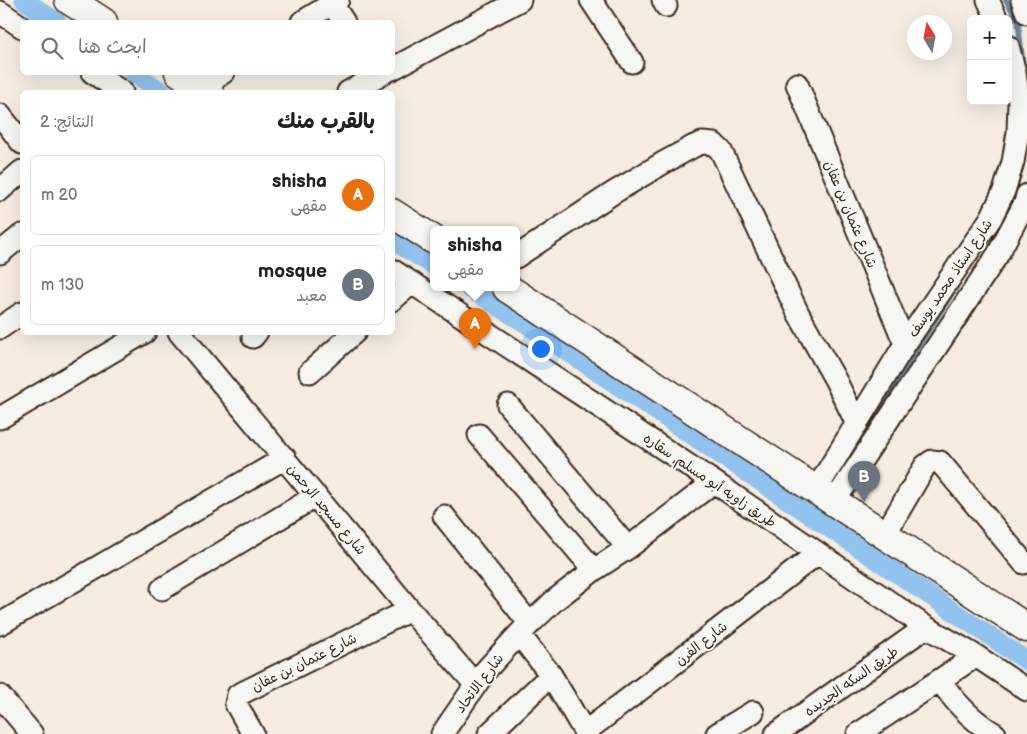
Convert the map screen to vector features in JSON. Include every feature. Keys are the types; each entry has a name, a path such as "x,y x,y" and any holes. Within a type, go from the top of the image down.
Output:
{"main road":[{"path":"69,0 100,20"},
{"path":"184,75 206,90"},
{"path":"395,215 430,237"},
{"path":"512,291 1027,628"}],"street":[{"path":"395,66 520,0"},
{"path":"591,0 632,62"},
{"path":"988,0 995,15"},
{"path":"1022,0 1027,14"},
{"path":"305,20 335,2 343,20"},
{"name":"شارع استاذ محمد يوسف","path":"825,496 857,424 906,344 991,218 1004,190 1013,162 1018,132 1019,102 1012,60"},
{"path":"96,75 119,90"},
{"path":"206,90 221,75"},
{"path":"352,90 379,75"},
{"name":"شارع عثمان بن عفان","path":"797,84 906,344"},
{"path":"0,115 20,140"},
{"path":"520,254 613,193 663,163 702,143 714,144 721,151 798,312 857,424"},
{"path":"0,190 20,173"},
{"name":"شارع استاذ محمد يوسف","path":"825,496 998,254 1025,203 1027,195"},
{"path":"0,253 20,237"},
{"name":"طريق زاويه أبو مسلم, سقاره","path":"395,272 714,482 926,627 976,656 1027,690"},
{"path":"395,297 412,283"},
{"path":"0,328 20,314"},
{"path":"0,418 140,335"},
{"name":"شارع مسجد الرحمن","path":"182,335 410,610 475,684"},
{"path":"310,372 352,335"},
{"path":"508,405 628,548"},
{"path":"480,435 594,570"},
{"path":"0,624 284,458"},
{"path":"884,536 925,466 932,461 940,462 1024,563"},
{"name":"شارع الاتحاد","path":"442,734 486,670 555,600 594,570 628,548 714,482"},
{"path":"162,589 316,496"},
{"path":"444,516 525,629 585,733"},
{"name":"شارع الفرن","path":"585,733 818,553"},
{"name":"شارع عثمان بن عفان","path":"253,734 236,704 238,695 410,610"},
{"name":"طريق السكه الجديده","path":"776,734 926,627"},
{"path":"858,734 976,656"},
{"path":"489,734 551,675"},
{"path":"940,680 967,715 986,732"},
{"path":"0,696 32,734"},
{"path":"717,734 753,712"}],"waterway":[{"path":"24,0 54,20"},
{"path":"1006,0 1018,21 1023,65"},
{"path":"136,75 159,90"},
{"path":"395,242 430,264"},
{"path":"864,432 958,284"},
{"path":"474,291 528,325 1027,661"},
{"path":"809,515 817,504"}],"place":[{"name":"shisha","path":"475,349"},
{"name":"mosque","path":"864,502"}]}
